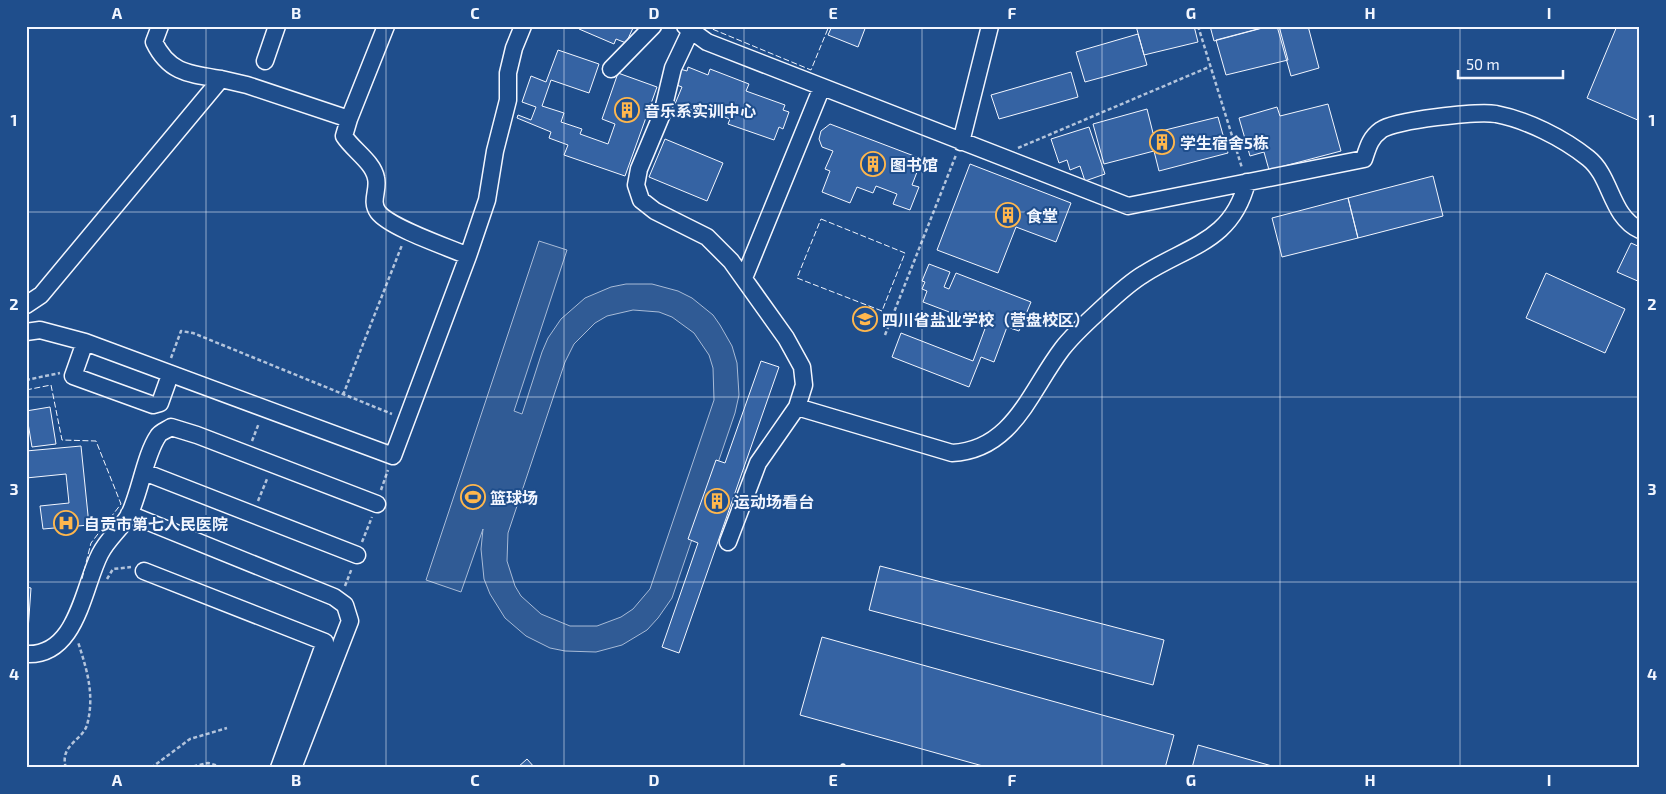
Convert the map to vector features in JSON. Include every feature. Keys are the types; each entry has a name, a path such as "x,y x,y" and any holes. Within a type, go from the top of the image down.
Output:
{"street":[{"path":"160,26 154,42 162,59 188,74 247,85 349,118"},
{"path":"265,61 277,26"},
{"path":"386,26 349,118 344,136 351,147 367,162 376,178 374,201 378,212 394,224 468,256"},
{"path":"26,332 40,330 85,342 169,371 264,409 393,456 487,200 495,151 508,100 508,73 514,48 523,26"},
{"path":"611,69 653,26"},
{"path":"961,142 990,26"},
{"path":"728,542 758,463 796,407 804,385 802,367 786,338 732,261 706,237 655,211 641,200 636,185 639,169 662,114 673,68 688,28 707,42 1128,206 1364,159 1370,140 1382,129 1474,112 1496,114 1523,122 1561,140 1590,159 1605,181 1619,212 1639,227"},
{"path":"26,306 41,295 221,79"},
{"path":"744,278 822,87"},
{"path":"796,407 952,454 985,446 1005,431 1026,404 1063,348 1097,313 1142,275 1218,233 1234,216 1243,199 1247,182"},
{"path":"85,342 73,376 153,405 160,402 169,371"},
{"path":"26,654 46,651 74,625 99,556 109,538 129,514 158,435 170,427 247,454 377,504"},
{"path":"144,472 357,554"},
{"path":"129,514 345,605 350,621 293,768"},
{"path":"144,571 325,642 279,768"}],"path":[{"path":"1198,26 1209,67 1247,182"},
{"path":"998,156 1209,67"},
{"path":"885,335 961,142"},
{"path":"343,395 408,230"},
{"path":"169,371 181,331 193,333 343,395 385,410 405,422"},
{"path":"247,454 264,409"},
{"path":"339,601 377,504 393,456"},
{"path":"253,514 273,464"},
{"path":"106,582 113,569 130,566 144,571"},
{"path":"66,768 64,762 68,748 86,728 92,696 87,671 76,635 67,633"},
{"path":"151,768 190,739 226,728"},
{"path":"187,768 208,763 216,768"}],"shaded area":[{"path":"539,241 567,250 514,411 522,414 548,338 561,319 585,298 611,287 626,284 652,284 678,291 692,298 713,315 732,346 737,363 739,395 735,413 672,598 647,630 622,645 596,652 565,651 550,648 526,636 505,618 490,594 484,579 481,549 483,529 461,592 426,580","holes":["633,310 659,312 672,317 694,333 709,355 713,368 714,400 650,589 633,609 621,617 597,626 570,626 541,614 521,596 515,586 507,561 508,533 565,362 574,344 595,323 607,316"]}],"building":[{"path":"580,26 630,26 633,28 626,43 616,39 614,44 579,29"},
{"path":"832,26 866,26 858,47 828,35"},
{"path":"1136,26 1194,26 1198,42 1144,55"},
{"path":"1210,26 1270,26 1214,41"},
{"path":"1269,26 1279,26 1288,60 1226,75 1216,40"},
{"path":"1277,26 1308,26 1319,68 1291,76"},
{"path":"1617,26 1640,28 1640,121 1587,98"},
{"path":"1138,34 1147,65 1085,82 1076,52"},
{"name":"音乐系实训中心","path":"558,50 599,64 589,93 551,80 542,106 564,113 561,122 582,129 580,134 608,144 615,124 602,119 618,73 657,87 625,176 564,155 568,145 549,138 551,132 517,118 518,115 531,120 536,107 522,102 531,76 546,82"},
{"path":"688,67 708,75 710,69 749,84 746,91 785,105 783,110 789,112 783,129 779,127 774,140 728,124 730,119 714,113 712,117 675,104 682,87 674,84 680,69 687,71"},
{"path":"1071,72 1078,97 999,119 991,95"},
{"path":"1328,104 1341,151 1269,170 1264,152 1250,156 1239,118 1277,107 1280,116"},
{"name":"学生宿舍5栋","path":"1147,109 1153,133 1218,117 1228,153 1159,171 1154,151 1104,164 1093,124"},
{"name":"图书馆","path":"830,124 922,159 912,185 919,187 910,210 893,204 897,194 876,186 873,193 857,187 850,203 822,192 830,171 825,169 833,151 822,147 819,139 821,131"},
{"path":"1089,127 1105,174 1085,181 1080,166 1070,170 1067,160 1059,163 1051,139"},
{"path":"665,139 723,163 707,201 649,177"},
{"name":"食堂","path":"970,164 1071,203 1056,242 1016,227 998,273 937,250"},
{"path":"1433,176 1443,216 1358,238 1348,198"},
{"path":"1348,198 1358,238 1282,257 1272,218"},
{"path":"1631,243 1640,247 1640,282 1617,272"},
{"path":"929,264 950,272 944,287 949,289 956,273 1031,302 1019,331 1007,327 994,362 981,357 969,387 892,357 901,333 973,361 986,326 923,302 927,291 922,289 925,282 922,281"},
{"path":"1546,273 1625,309 1605,353 1526,318"},
{"name":"运动场看台","path":"761,361 779,367 679,653 662,647 698,543 688,539 716,460 725,463"},
{"path":"50,407 56,444 32,447 26,411"},
{"path":"81,446 89,525 43,529 40,506 69,503 66,474 26,478 26,451"},
{"path":"880,566 1164,640 1153,685 869,610"},
{"path":"26,587 31,588 27,645 26,645"},
{"path":"822,637 1174,735 1165,768 990,768 800,715"},
{"path":"1198,745 1279,768 1192,768"},
{"path":"527,759 535,768 517,768"}],"fence":[{"path":"705,26 811,70 829,26"},
{"path":"821,219 905,253 882,311 797,278 821,219"},
{"path":"26,390 51,385 62,440 96,441 121,504 91,543 82,579"}],"place":[{"name":"音乐系实训中心","path":"627,110"},
{"name":"学生宿舍5栋","path":"1162,142"},
{"name":"图书馆","path":"873,164"},
{"name":"食堂","path":"1008,215"},
{"name":"四川省盐业学校（营盘校区）","path":"865,319"},
{"name":"篮球场","path":"473,497"},
{"name":"运动场看台","path":"717,501"},
{"name":"自贡市第七人民医院","path":"66,523"}]}
